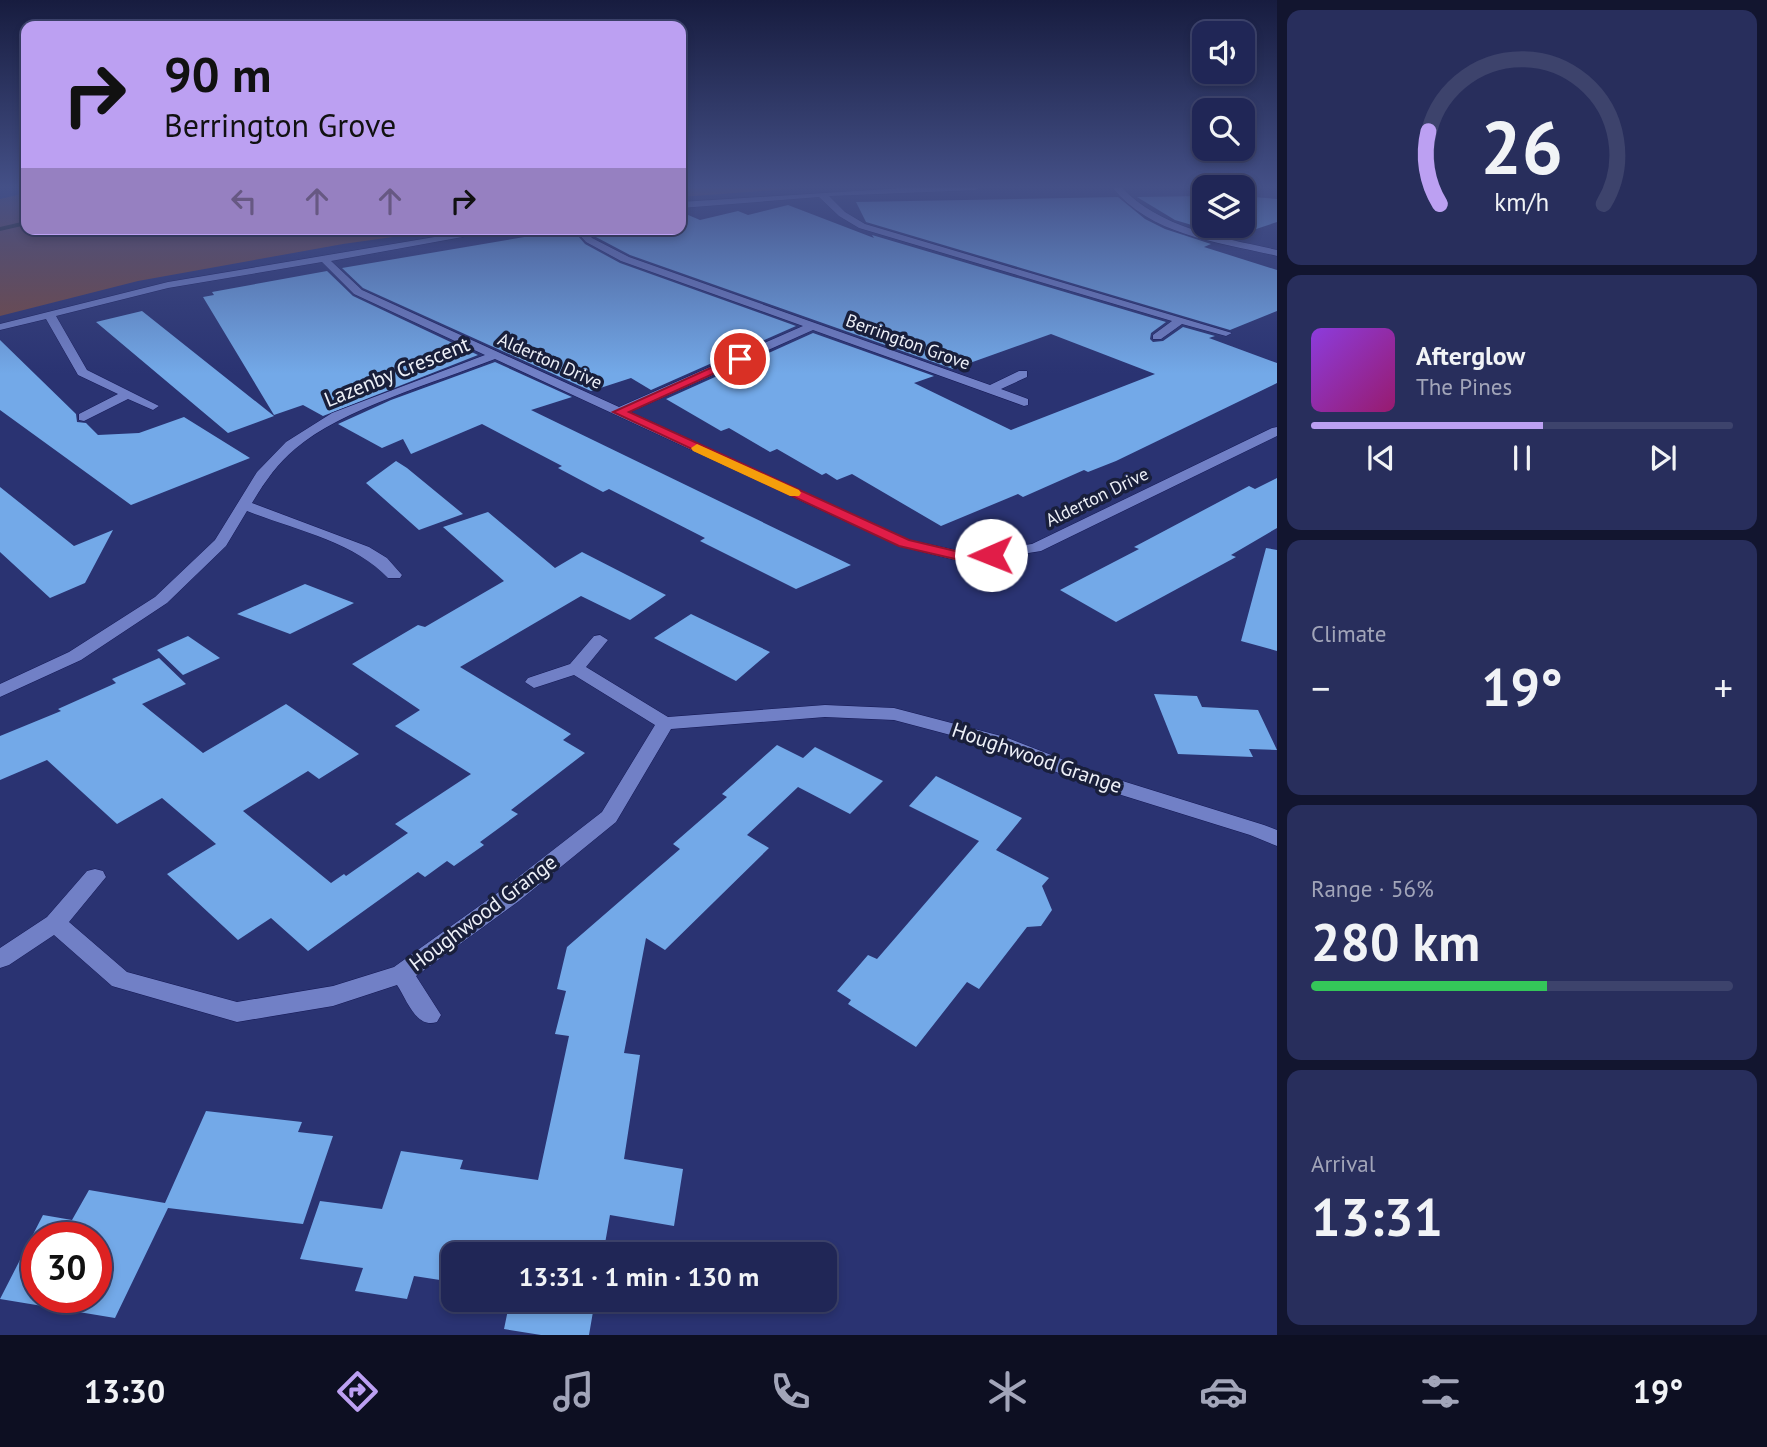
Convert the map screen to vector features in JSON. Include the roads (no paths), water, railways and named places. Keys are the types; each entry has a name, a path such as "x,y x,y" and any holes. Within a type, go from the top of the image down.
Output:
{"street":[{"path":"0,327 168,285 371,249"},
{"name":"Berrington Grove","path":"607,249 625,259 1024,402"},
{"path":"940,249 1226,333"},
{"name":"Alderton Drive","path":"322,257 358,292 493,356 904,543 968,558 1036,548 1277,431"},
{"path":"50,314 82,372 153,406"},
{"path":"1157,337 1178,321"},
{"name":"Berrington Grove","path":"619,412 813,326"},
{"name":"Lazenby Crescent","path":"0,691 75,656 161,600 221,543 262,475 291,445 337,416 493,356"},
{"name":"Berrington Grove","path":"990,390 1023,374"},
{"path":"85,417 126,395"},
{"path":"244,505 364,550 381,561 394,575"},
{"path":"534,682 576,668 600,640"},
{"path":"576,668 665,723"},
{"name":"Houghwood Grange","path":"55,923 120,979 237,1012 333,996 402,974 511,895 610,817 665,723 825,710 894,714 998,741 1093,779 1277,839"},
{"path":"1,959 55,923 95,877"},
{"name":"Houghwood Grange","path":"402,974 429,1015"}]}
